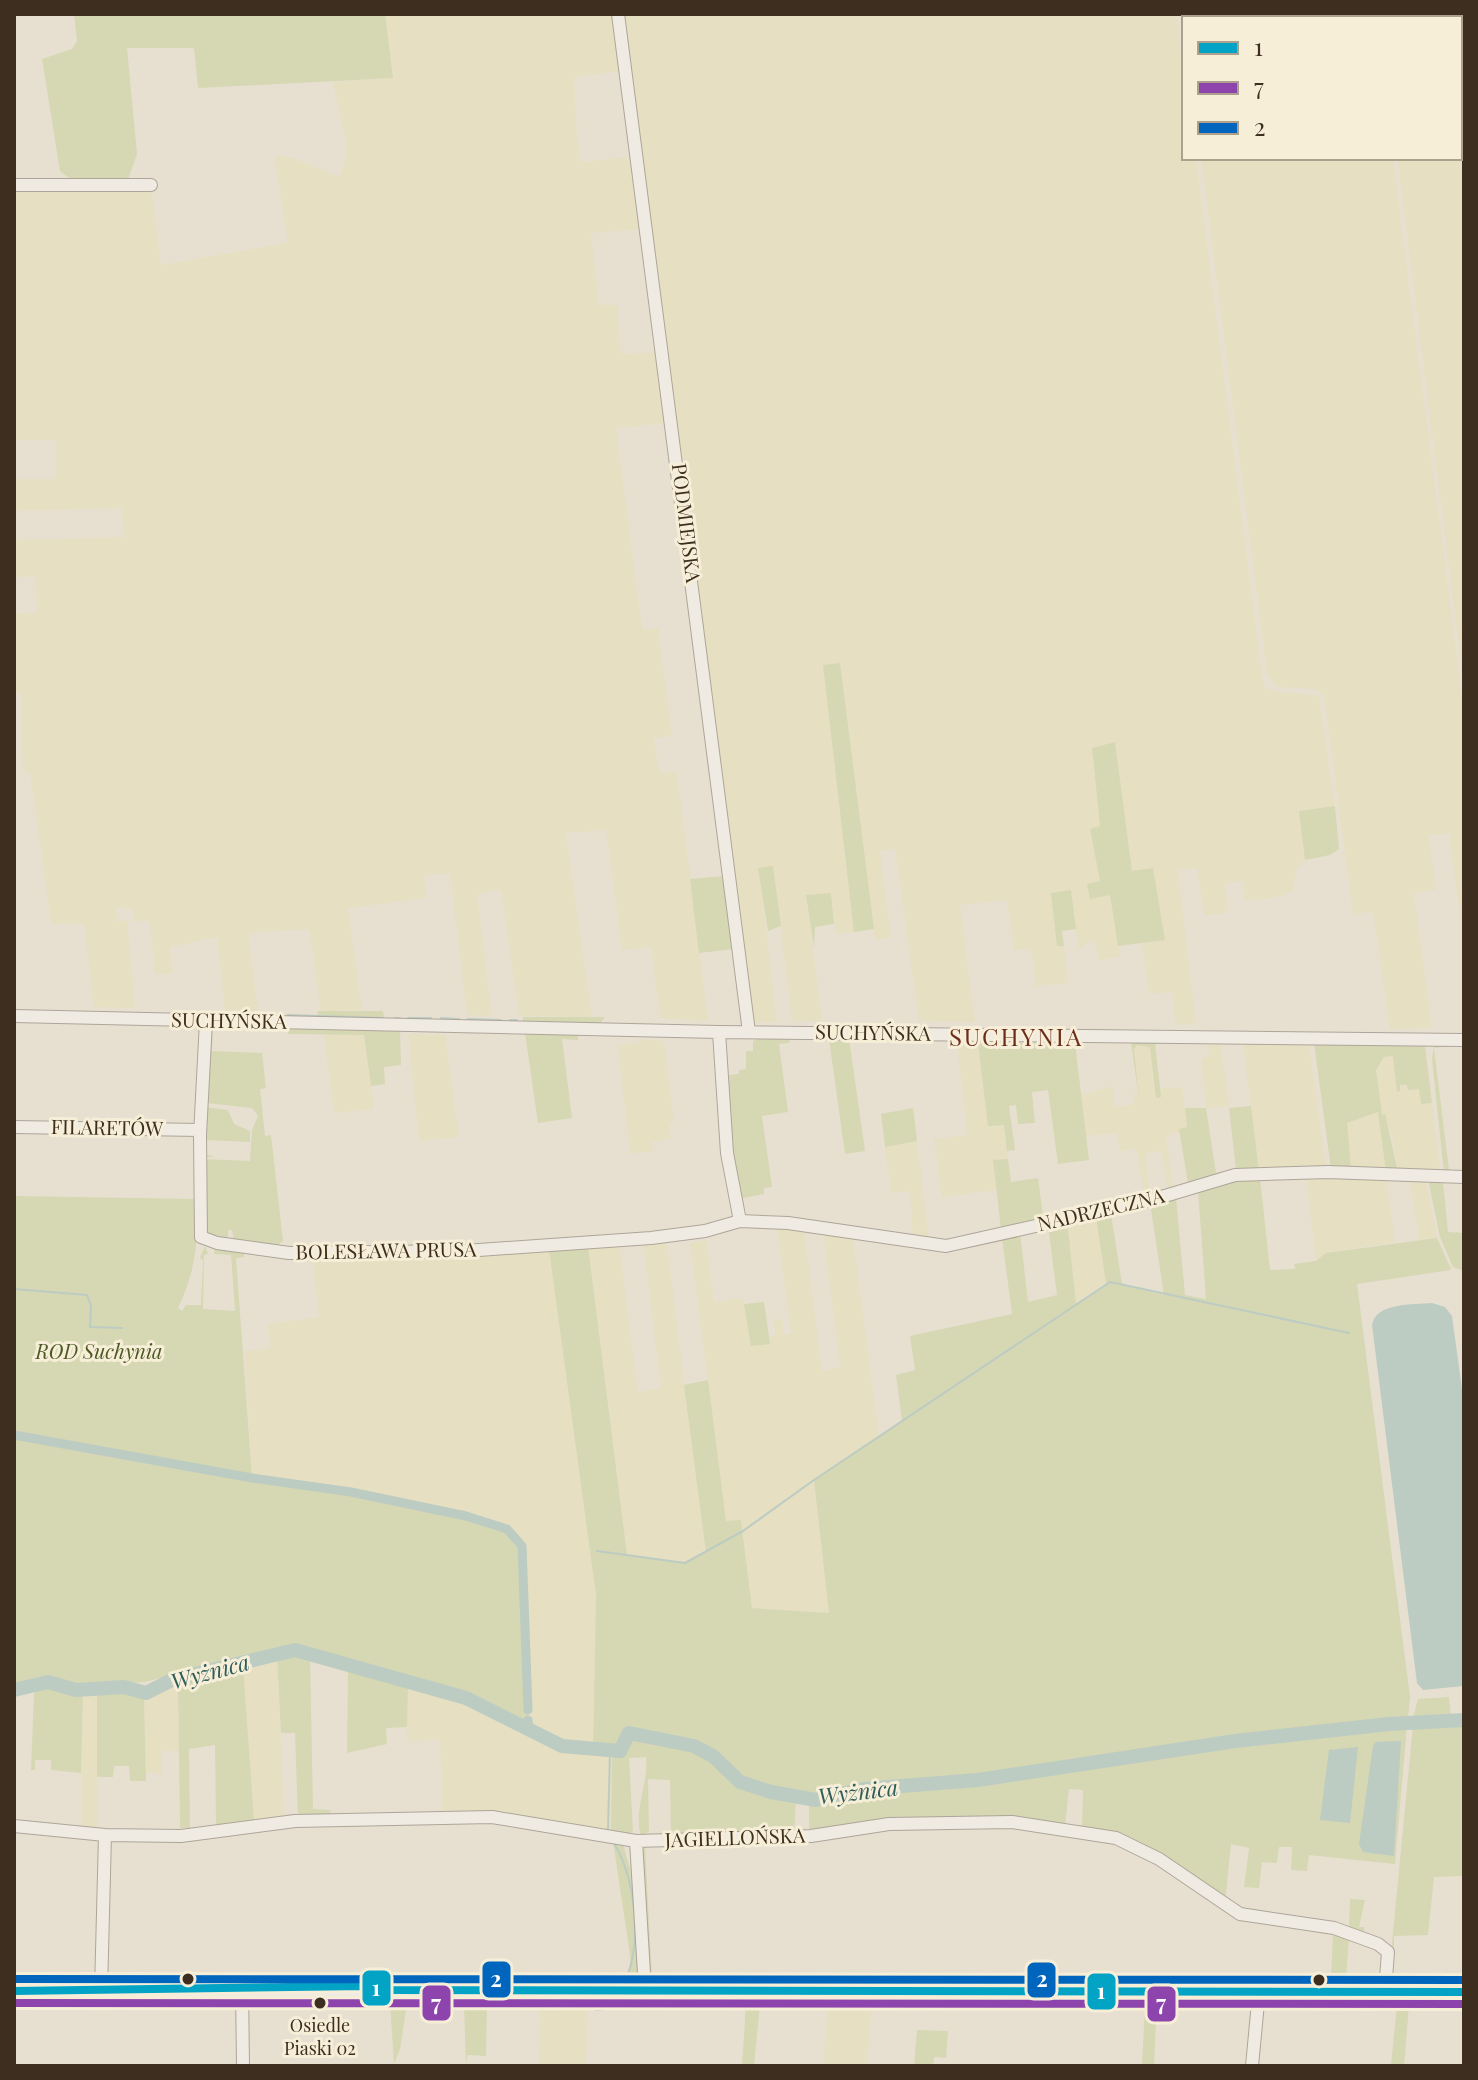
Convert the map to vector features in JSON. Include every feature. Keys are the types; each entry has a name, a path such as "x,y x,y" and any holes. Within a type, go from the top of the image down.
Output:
{"street":[{"name":"PODMIEJSKA","path":"618,14 749,1032"},
{"path":"14,185 151,185"},
{"name":"SUCHYŃSKA","path":"14,1016 719,1032 1464,1040"},
{"name":"BOLESŁAWA PRUSA","path":"206,1021 200,1130 203,1239 289,1253 465,1251 549,1244"},
{"path":"719,1032 727,1153 740,1221"},
{"name":"FILARETÓW","path":"14,1127 200,1130"},
{"name":"NADRZECZNA","path":"549,1244 689,1233 740,1221 788,1223 921,1245 946,1246 1148,1201 1235,1175 1328,1172 1464,1177"},
{"name":"JAGIELLOŃSKA","path":"14,1826 105,1835 181,1836 295,1821 473,1817 636,1841 811,1836 889,1824 989,1820 1108,1835 1148,1853 1240,1914 1334,1928 1382,1946 1388,1952 1385,1992"},
{"path":"101,1991 105,1835"},
{"path":"636,1841 645,1990"},
{"path":"14,1991 365,1986 389,1990 1464,1992"},
{"path":"242,1990 243,2066"},
{"path":"1252,2066 1259,1992"}],"shaded area":[{"path":"385,14 614,14 622,71 574,77 577,140 581,162 634,157 643,229 591,233 599,305 617,305 621,354 659,352 667,423 616,428 642,629 658,628 672,736 654,738 659,773 677,772 708,1021 660,1018 651,947 622,950 606,830 566,833 592,1017 519,1016 501,889 477,894 492,1016 467,1015 450,873 424,876 426,898 348,908 362,1010 321,1011 309,929 248,933 258,1012 225,1011 217,937 170,947 173,973 155,975 150,921 133,921 133,910 125,908 116,908 117,921 127,921 135,1008 94,1007 84,924 51,924 30,772 23,772 21,692 14,692 14,614 37,613 35,576 14,577 14,540 124,537 122,508 14,511 14,479 56,479 56,440 14,440 14,185 151,185 161,265 288,243 274,156 290,157 338,176 341,173 347,149 333,82 393,78"},
{"path":"621,14 1176,14 1182,61 1182,160 1196,160 1262,675 1265,687 1273,691 1319,696 1335,806 1299,811 1305,860 1297,868 1293,890 1283,896 1245,901 1243,881 1225,883 1228,913 1204,915 1197,868 1178,870 1196,1024 1176,1025 1172,992 1149,994 1142,944 1158,941 1152,868 1132,872 1115,742 1092,748 1100,827 1090,829 1100,882 1087,885 1110,895 1120,957 1098,960 1095,940 1078,949 1071,890 1051,893 1058,946 1064,946 1068,983 1036,986 1031,949 1014,950 1007,900 960,905 975,1022 919,1021 895,849 880,851 891,937 875,940 840,663 823,666 854,932 836,934 831,893 806,895 822,1021 792,1021 773,867 759,868 777,1022 751,1022"},
{"path":"1181,14 1376,16 1182,16 1182,22"},
{"path":"1464,14 1464,686 1397,160 1462,160 1462,16 1379,16"},
{"path":"1201,160 1393,160 1464,713 1464,916 1460,916 1449,833 1429,835 1436,890 1414,893 1432,1028 1390,1029 1373,912 1353,914 1324,697 1317,689 1277,687 1267,675"},
{"path":"408,1034 445,1035 459,1137 419,1141"},
{"path":"324,1035 364,1035 374,1109 334,1113"},
{"path":"640,1039 664,1041 674,1122 669,1123 671,1139 652,1142 653,1151 630,1154 618,1045 640,1043"},
{"path":"957,1042 978,1043 988,1125 1004,1124 1008,1159 993,1161 996,1190 942,1197 934,1139 967,1135"},
{"path":"1221,1044 1229,1106 1206,1108 1201,1058 1209,1057 1208,1045"},
{"path":"1309,1044 1326,1168 1259,1171 1243,1045"},
{"path":"1137,1045 1150,1047 1156,1097 1160,1089 1182,1087 1188,1128 1166,1136 1173,1188 1168,1189 1161,1151 1145,1154 1150,1194 1145,1195 1136,1148 1120,1151 1117,1133 1086,1136 1081,1095 1112,1086 1115,1107 1134,1104 1133,1094 1138,1093 1134,1048"},
{"path":"1393,1056 1400,1085 1419,1088 1421,1104 1432,1103 1440,1171 1398,1169 1392,1135 1382,1115 1376,1070 1384,1057"},
{"path":"1379,1112 1386,1172 1351,1169 1347,1123"},
{"path":"917,1141 929,1240 913,1239 910,1191 891,1193 885,1147"},
{"path":"1306,1176 1386,1179 1395,1242 1326,1253 1316,1261"},
{"path":"1426,1182 1437,1238 1419,1240 1410,1183"},
{"path":"1096,1217 1106,1283 1076,1303 1067,1223"},
{"path":"777,1227 804,1229 822,1371 840,1367 823,1231 852,1236 854,1245 879,1436 814,1480 829,1613 752,1608 741,1520 726,1522 690,1243 706,1240 714,1302 743,1298 751,1346 770,1343 769,1337 775,1336 774,1320 782,1319 784,1335 791,1334"},
{"path":"643,1241 665,1241 667,1246 706,1552 685,1563 627,1555 588,1244 619,1243 638,1392 661,1388"},
{"path":"549,1247 596,1595 593,1747 571,1746 529,1727 507,1529 466,1516 351,1492 252,1478 245,1351 270,1348 268,1324 319,1317 312,1256"},
{"path":"1432,1303 1445,1307 1452,1316 1464,1404 1464,1686 1423,1690 1417,1683 1372,1325 1380,1312 1388,1308"},
{"path":"277,1657 284,1817 254,1820 243,1666"},
{"path":"178,1680 179,1751 162,1751 162,1773 146,1773 144,1698"},
{"path":"408,1685 463,1700 566,1751 612,1754 611,1835 442,1814 440,1740 407,1741"},
{"path":"97,1691 97,1830 82,1828 81,1783 83,1692"},
{"path":"1401,1741 1394,1856 1363,1852 1359,1844 1373,1746 1376,1742"},
{"path":"1358,1747 1350,1823 1320,1820 1329,1750"},
{"path":"540,2003 588,2003 586,2066 539,2066"},
{"path":"828,2004 872,2004 867,2066 823,2066"}],"green space":[{"path":"74,14 385,14 393,78 198,88 194,48 127,48 137,154 127,182 74,182 60,171 42,59 72,49 77,41"},
{"path":"840,663 874,929 854,932 823,665"},
{"path":"1115,742 1132,871 1153,868 1165,940 1118,946 1110,895 1090,899 1087,884 1100,881 1090,829 1100,826 1092,748"},
{"path":"1335,806 1339,849 1330,855 1305,860 1299,811"},
{"path":"773,866 781,926 768,931 758,868"},
{"path":"726,876 734,949 699,953 690,879"},
{"path":"1071,890 1076,929 1062,931 1064,946 1057,946 1051,893"},
{"path":"831,893 834,924 815,927 814,948 806,895"},
{"path":"317,1011 383,1011 384,1017 381,1020 318,1017"},
{"path":"523,1017 605,1017 600,1024 523,1022"},
{"path":"213,1026 212,1051 262,1053 266,1088 260,1089 265,1136 271,1135 283,1241 276,1247 234,1242 232,1230 228,1230 228,1239 205,1235 203,1159 250,1161 252,1130 258,1116 252,1108 206,1103"},
{"path":"287,1028 400,1030 401,1065 384,1067 385,1084 371,1086 364,1035 288,1034"},
{"path":"525,1033 578,1034 578,1040 562,1039 572,1118 538,1123"},
{"path":"761,1038 790,1039 789,1043 779,1044 788,1112 762,1116 772,1187 764,1188 764,1194 738,1199 730,1152 727,1071 728,1075 739,1074 739,1070 746,1069 746,1051 753,1051 753,1041"},
{"path":"829,1039 849,1039 865,1151 845,1154"},
{"path":"1131,1042 1155,1043 1161,1097 1156,1098 1150,1047 1137,1045 1134,1049 1139,1100"},
{"path":"978,1043 1075,1043 1089,1160 1058,1164 1048,1090 1032,1092 1035,1123 1018,1124 1016,1105 1009,1106 1015,1150 1007,1151 1004,1125 988,1126"},
{"path":"1314,1043 1425,1046 1432,1103 1421,1104 1419,1089 1408,1090 1407,1085 1400,1085 1397,1092 1393,1056 1384,1057 1376,1070 1382,1115 1385,1114 1398,1172 1386,1172 1378,1112 1347,1123 1351,1169 1331,1169"},
{"path":"1434,1045 1464,1045 1434,1048 1449,1170 1464,1173 1444,1173 1432,1059"},
{"path":"1251,1106 1259,1171 1236,1170 1229,1108"},
{"path":"205,1107 228,1110 234,1124 250,1131 250,1142 206,1140 206,1154 214,1157 204,1157"},
{"path":"913,1108 917,1141 885,1147 881,1114"},
{"path":"1185,1108 1206,1108 1216,1173 1232,1171 1150,1197 1188,1183 1179,1129 1187,1127"},
{"path":"1008,1159 1011,1182 1038,1178 1043,1216 1089,1206 1088,1209 1001,1229 993,1160"},
{"path":"1260,1178 1270,1270 1295,1269 1294,1264 1316,1261 1326,1253 1437,1238 1451,1270 1357,1284 1410,1697 1408,1718 1394,1719 1394,1724 1407,1725 1395,1864 1309,1855 1307,1871 1291,1870 1292,1847 1279,1847 1277,1863 1262,1862 1259,1888 1244,1887 1249,1848 1231,1844 1225,1903 1161,1857 1082,1828 1083,1790 1069,1789 1065,1825 1041,1822 809,1834 809,1802 796,1800 794,1835 671,1837 670,1780 648,1779 649,1832 641,1836 639,1817 646,1757 629,1758 633,1831 628,1836 611,1835 612,1754 593,1753 596,1595 549,1249 588,1246 627,1555 685,1563 706,1552 684,1385 708,1380 726,1521 741,1520 752,1608 829,1613 814,1480 902,1421 896,1375 915,1370 910,1336 1012,1314 1002,1238 1020,1232 1028,1302 1057,1295 1048,1225 1067,1220 1076,1304 1110,1282 1164,1295 1150,1203 1176,1197 1185,1295 1206,1299 1198,1191 1221,1182"},
{"path":"1428,1179 1443,1182 1448,1232 1464,1233 1464,1271 1453,1267 1440,1237"},
{"name":"ROD Suchynia","path":"14,1196 196,1199 195,1255 178,1308 182,1311 186,1305 201,1305 203,1260 200,1258 205,1246 208,1254 204,1255 203,1309 235,1311 231,1255 214,1254 215,1245 244,1250 244,1257 236,1258 252,1478 351,1492 466,1516 507,1529 522,1546 529,1727 464,1695 294,1647 144,1682 76,1688 49,1680 14,1689 14,1437 191,1467 14,1433"},
{"path":"1111,1214 1122,1284 1106,1283 1096,1217"},
{"path":"764,1302 770,1344 751,1346 744,1304"},
{"path":"294,1652 310,1656 313,1809 331,1810 328,1816 298,1818 295,1733 281,1733 277,1657"},
{"path":"243,1666 254,1820 216,1825 215,1745 189,1749 190,1828 180,1828 178,1680"},
{"path":"348,1667 408,1685 407,1727 386,1728 387,1744 347,1753"},
{"path":"44,1686 83,1692 81,1773 51,1770 51,1760 35,1760 35,1770 31,1770 34,1693"},
{"path":"123,1689 140,1695 153,1694 144,1699 146,1781 130,1781 129,1766 114,1766 113,1777 97,1777 97,1691"},
{"path":"1449,1697 1451,1718 1413,1718 1418,1699"},
{"path":"1464,1720 1464,1876 1434,1877 1428,1935 1394,1936 1393,1977 1398,1977 1393,1979 1391,1953 1413,1725"},
{"path":"526,1825 619,1842 623,1844 637,1893 641,1977 626,1977 631,1962 613,1841 524,1829"},
{"path":"641,1846 645,1846 652,1977 648,1977"},
{"path":"1350,1899 1365,1900 1359,1927 1364,1927 1364,1933 1384,1941 1349,1931"},
{"path":"1333,1931 1349,1938 1346,1979 1331,1978"},
{"path":"390,2003 407,2004 400,2049 394,2064"},
{"path":"464,2003 487,2003 486,2056 467,2055 466,2066"},
{"path":"746,2004 760,2004 754,2066 742,2066"},
{"path":"1145,2004 1168,2005 1168,2022 1156,2022 1154,2066 1142,2066"},
{"path":"1397,2004 1409,2006 1404,2066 1391,2066"},
{"path":"917,2030 948,2031 946,2058 934,2057 933,2066 914,2066"}],"waterway":[{"path":"220,1014 235,1015"},
{"path":"264,1015 279,1016"},
{"path":"288,1015 381,1018"},
{"path":"394,1018 400,1018"},
{"path":"408,1018 431,1018"},
{"path":"441,1018 459,1019"},
{"path":"468,1019 501,1020"},
{"path":"510,1020 517,1020"},
{"path":"597,1551 685,1563 743,1531 1110,1282 1349,1333"},
{"path":"14,1289 87,1295 91,1306 90,1327 122,1328"},
{"path":"14,1435 252,1478 351,1492 466,1516 507,1529 522,1546 528,1710"},
{"name":"Wyżnica","path":"14,1690 48,1682 76,1690 124,1687 146,1693 174,1679 295,1650 466,1698 562,1746 620,1751 629,1733 694,1746 713,1756 740,1782 771,1792 816,1800 863,1789 978,1780 1235,1741 1389,1724 1464,1720"},
{"name":"Wyżnica","path":"528,1720 529,1730"},
{"path":"608,1829 610,1751"},
{"path":"614,1843 627,1874 634,1909 634,1945 627,1977"},
{"path":"645,1897 649,1957"},
{"path":"596,2010 624,2007"}],"transit line":[{"name":"2","path":"14,1979 1464,1980"},
{"name":"1","path":"14,1991 365,1986 389,1990 1464,1992"},
{"name":"7","path":"14,2003 1464,2004"}],"place":[{"name":"Osiedle Piaski 02","path":"320,2003"}],"district":[{"name":"SUCHYNIA","path":"1016,1038"}]}
